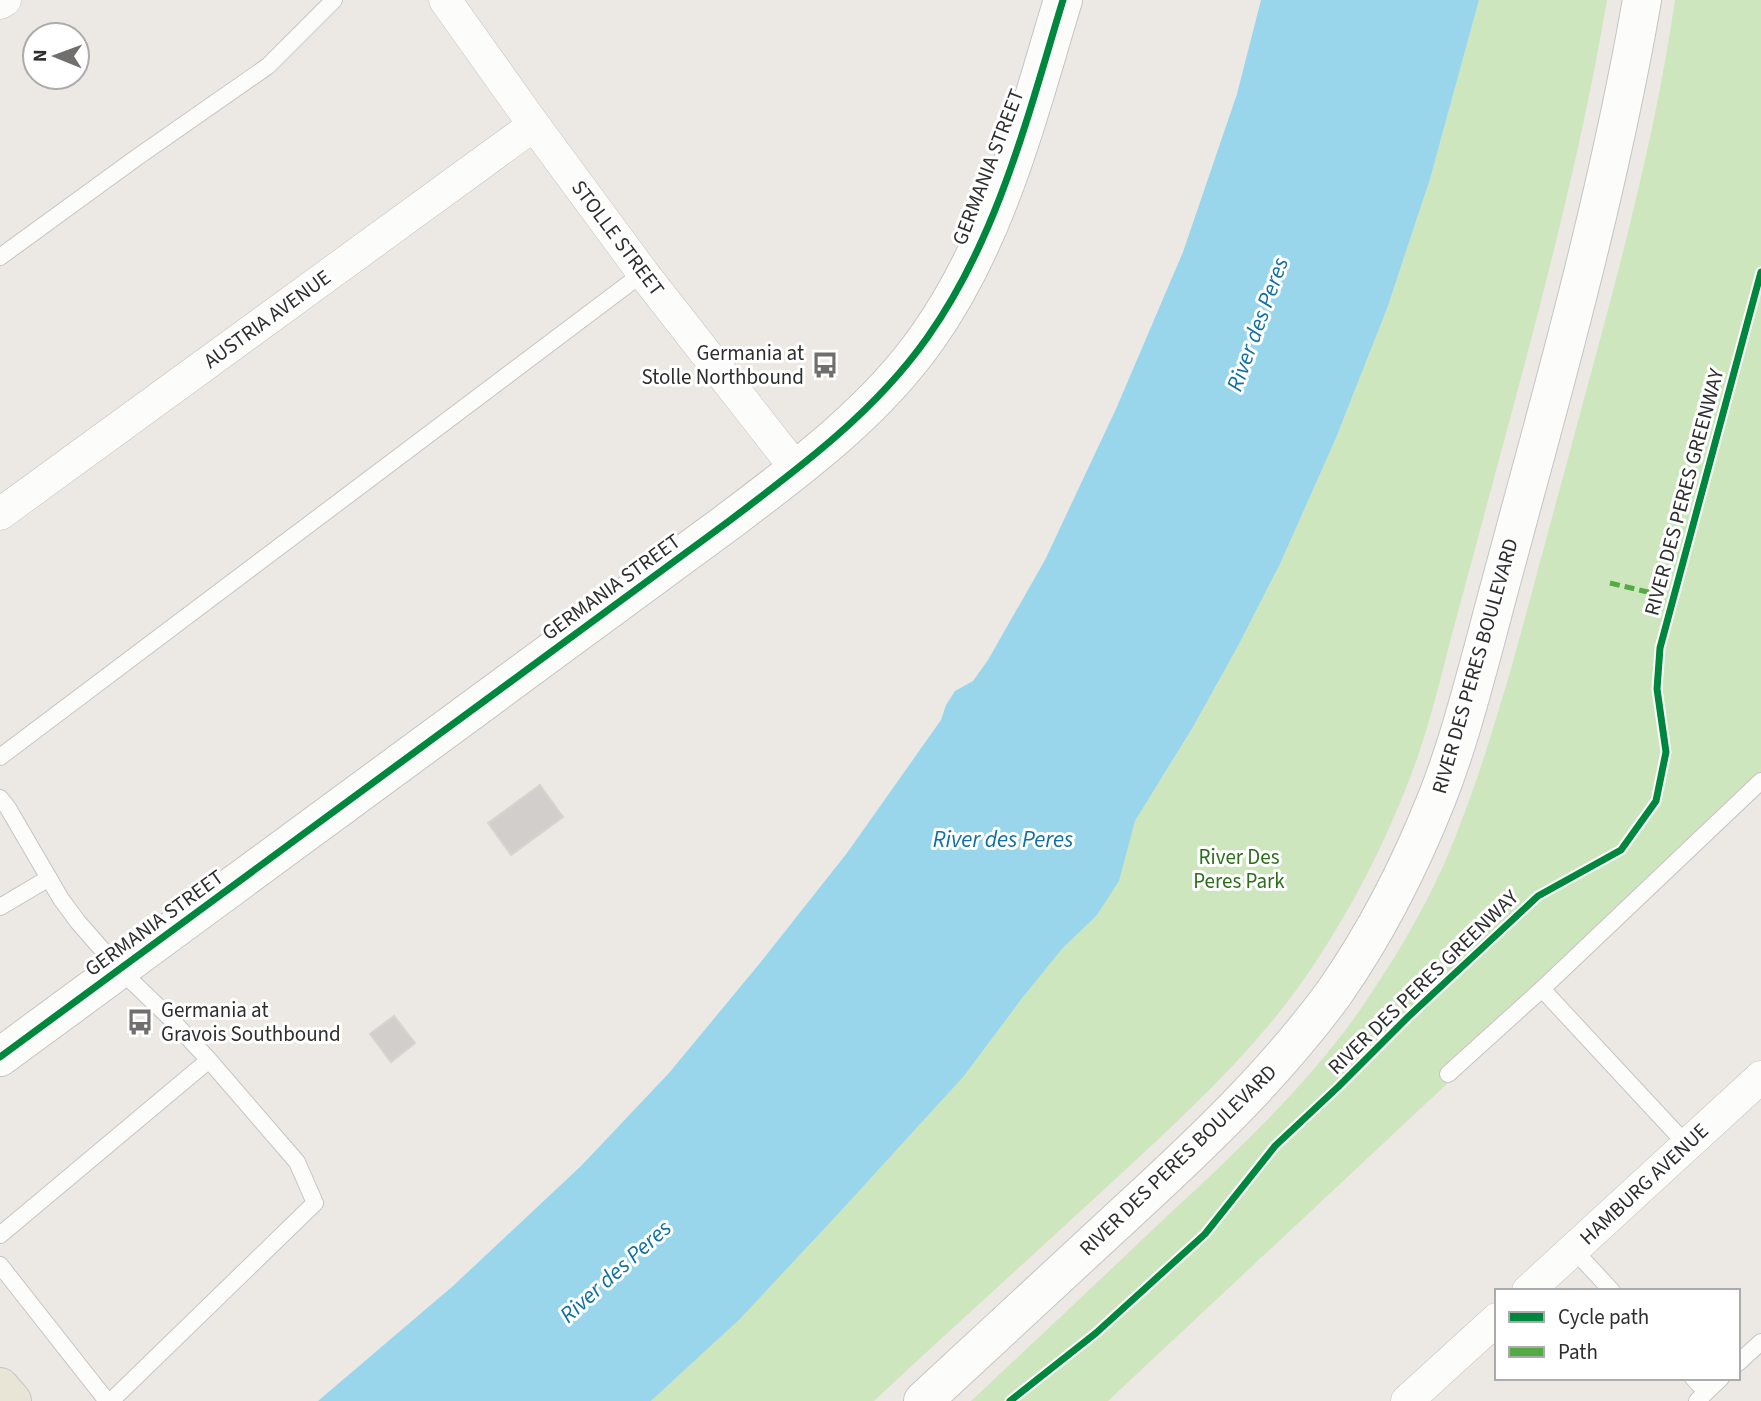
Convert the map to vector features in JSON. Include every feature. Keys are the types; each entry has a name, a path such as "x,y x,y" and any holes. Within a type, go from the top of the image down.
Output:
{"main road":[{"name":"GERMANIA STREET","path":"0,1057 797,470 846,428 891,382 927,338 959,286 988,229 1011,169 1063,0"},
{"name":"RIVER DES PERES BOULEVARD","path":"923,1401 1185,1159 1264,1079 1335,991 1392,897 1438,795 1472,693 1583,280 1619,125 1642,0"},
{"path":"0,1387 12,1401"}],"street":[{"path":"0,3 5,0"},
{"name":"STOLLE STREET","path":"445,0 643,273 797,470"},
{"name":"AUSTRIA AVENUE","path":"0,514 534,125"},
{"name":"HAMBURG AVENUE","path":"1530,1289 1761,1077"},
{"path":"1407,1401 1495,1321"}],"lane":[{"path":"0,257 268,66 334,0"},
{"path":"0,757 643,273"},
{"path":"1448,1074 1542,989 1761,781"},
{"path":"0,798 78,922 120,970 209,1060 297,1163 315,1203 109,1401 0,1265"},
{"path":"0,907 49,877"},
{"path":"1542,989 1687,1145"},
{"path":"0,1235 209,1060"},
{"path":"1573,1249 1610,1289"},
{"path":"1740,1361 1761,1342"},
{"path":"1694,1380 1702,1397 1719,1380"}],"green space":[{"name":"River Des Peres Park","path":"1479,0 1607,0 1557,237 1427,727 1407,787 1350,906 1297,989 1232,1067 1135,1161 874,1401 651,1401 740,1319 839,1213 964,1076 1062,949 1096,915 1135,821 1193,727 1238,646 1280,564 1336,438 1388,306 1430,179"},
{"path":"1675,0 1761,0 1761,790 1108,1401 971,1401 1218,1168 1293,1093 1360,1010 1427,900 1465,813 1513,662 1643,171"}],"water":[{"name":"River des Peres","path":"1261,0 1479,0 1430,179 1388,306 1336,438 1280,564 1238,646 1193,727 1135,821 1119,881 1097,915 1062,949 964,1076 839,1213 740,1319 651,1401 318,1401 453,1286 582,1165 669,1073 847,853 941,720 955,691 973,681 988,660 1045,560 1116,409 1183,252 1237,94"}],"building":[{"path":"540,785 563,817 511,855 488,823"},
{"path":"394,1016 415,1043 391,1062 370,1034"}],"marked path":[{"path":"1610,583 1673,598"}],"cycle path":[{"path":"0,1057 725,524 807,461 859,415 906,365 927,338 973,259 1009,175 1063,0"},
{"name":"RIVER DES PERES GREENWAY","path":"1010,1401 1096,1333 1205,1234 1275,1146 1538,896 1621,850 1656,801 1666,752 1657,689 1660,648 1761,272"}],"place":[{"name":"Germania at Stolle Northbound","path":"825,365"},
{"name":"Germania at Gravois Southbound","path":"140,1022"}]}
